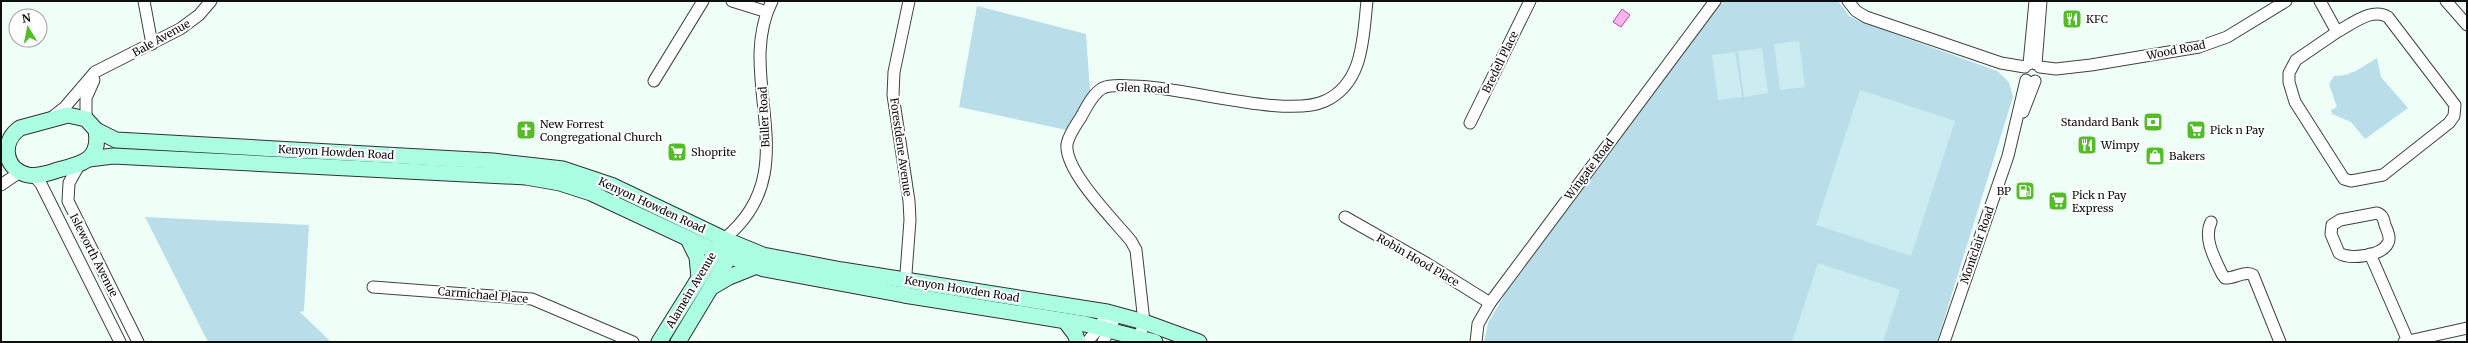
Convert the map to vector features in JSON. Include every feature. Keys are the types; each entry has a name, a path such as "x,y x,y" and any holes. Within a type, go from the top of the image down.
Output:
{"street":[{"path":"144,1 152,44"},
{"name":"Bale Avenue","path":"49,119 65,106 95,72 152,44 191,22 211,1"},
{"path":"654,81 703,1"},
{"path":"732,1 767,12"},
{"name":"Buller Road","path":"726,248 761,188 766,172 762,46 767,12 772,1"},
{"name":"Forestdene Avenue","path":"904,295 906,280 908,201 893,95 894,72 910,1"},
{"name":"Glen Road","path":"1145,340 1134,245 1077,172 1067,150 1069,136 1090,102 1104,88 1121,86 1164,87 1282,106 1307,106 1325,101 1346,85 1359,64 1367,1"},
{"name":"Bredell Place","path":"1470,123 1530,1"},
{"name":"Wingate Road","path":"1476,342 1478,324 1490,303 1715,1"},
{"name":"Wood Road","path":"1848,1 1853,8 1866,17 2001,63 2032,72 2199,47 2227,37 2286,1"},
{"name":"Montclair Road","path":"2032,72 2035,1"},
{"name":"Montclair Road","path":"1944,342 2010,147 2032,72 2041,1"},
{"path":"2320,1 2337,32"},
{"path":"2446,1 2467,25"},
{"path":"2373,14 2385,15 2402,34 2455,105 2454,116 2449,123 2383,175 2351,181 2344,178 2328,156 2290,91 2288,78 2293,63 2337,32 2373,14"},
{"name":"Bale Avenue","path":"91,124 88,90 105,67"},
{"name":"Kenyon Howden Road","path":"20,128 68,115 91,124 108,138 116,140 535,164 573,171 611,185 726,248 754,267 904,295 1065,321 1104,333 1145,340"},
{"path":"84,162 95,149 91,124"},
{"path":"1,131 20,128"},
{"path":"1,184 15,164 7,144 13,133 20,128"},
{"path":"267,164 268,148"},
{"name":"Kenyon Howden Road","path":"15,164 84,162 113,156 526,178 560,183 598,196 688,239 779,259 1112,313 1144,322 1199,342"},
{"path":"421,172 422,157"},
{"name":"Isleworth Avenue","path":"84,162 69,183 68,201 138,342"},
{"name":"Isleworth Avenue","path":"15,164 41,184 120,342"},
{"path":"2377,213 2381,214 2389,242 2385,248 2370,254 2349,256 2340,253 2331,234 2332,225 2340,220 2377,213"},
{"name":"Robin Hood Place","path":"1345,218 1426,263 1490,303"},
{"path":"2210,222 2208,231 2209,243 2225,278 2247,273 2253,275 2280,342"},
{"path":"688,239 696,257 699,278"},
{"name":"Alamein Avenue","path":"659,342 699,278 726,248"},
{"name":"Alamein Avenue","path":"678,342 709,289 726,248"},
{"path":"2370,254 2406,342 2467,328"},
{"path":"709,289 729,277 754,267"},
{"name":"Carmichael Place","path":"373,287 532,299 633,342"},
{"path":"1087,342 1104,333 1112,313"},
{"path":"1065,321 1072,328 1078,342"}],"shaded area":[{"path":"1723,1 1838,1 1849,16 1997,71 2009,82 2013,97 1937,342 1484,342 1488,323 1516,275"},
{"path":"977,6 1086,34 1090,91 1067,130 959,107"},
{"path":"1622,9 1630,15 1621,27 1613,22"},
{"path":"1799,41 1805,87 1780,90 1774,44"},
{"path":"1762,48 1768,93 1744,97 1738,51"},
{"path":"1735,52 1742,97 1718,100 1712,55"},
{"path":"2377,58 2381,77 2408,108 2365,139 2351,122 2332,114 2331,110 2337,107 2329,84 2334,76 2351,73"},
{"path":"1860,90 1955,121 1911,256 1816,225"},
{"path":"145,217 309,225 304,311 300,312 331,342 208,342"},
{"path":"1818,263 1900,290 1883,342 1792,342"}],"place":[{"name":"KFC","path":"2072,19"},
{"name":"Standard Bank","path":"2153,122"},
{"name":"New Forrest Congregational Church","path":"526,130"},
{"name":"Pick n Pay","path":"2196,130"},
{"name":"Wimpy","path":"2087,145"},
{"name":"Shoprite","path":"677,152"},
{"name":"Bakers","path":"2155,156"},
{"name":"BP","path":"2025,191"},
{"name":"Pick n Pay Express","path":"2058,201"}]}
